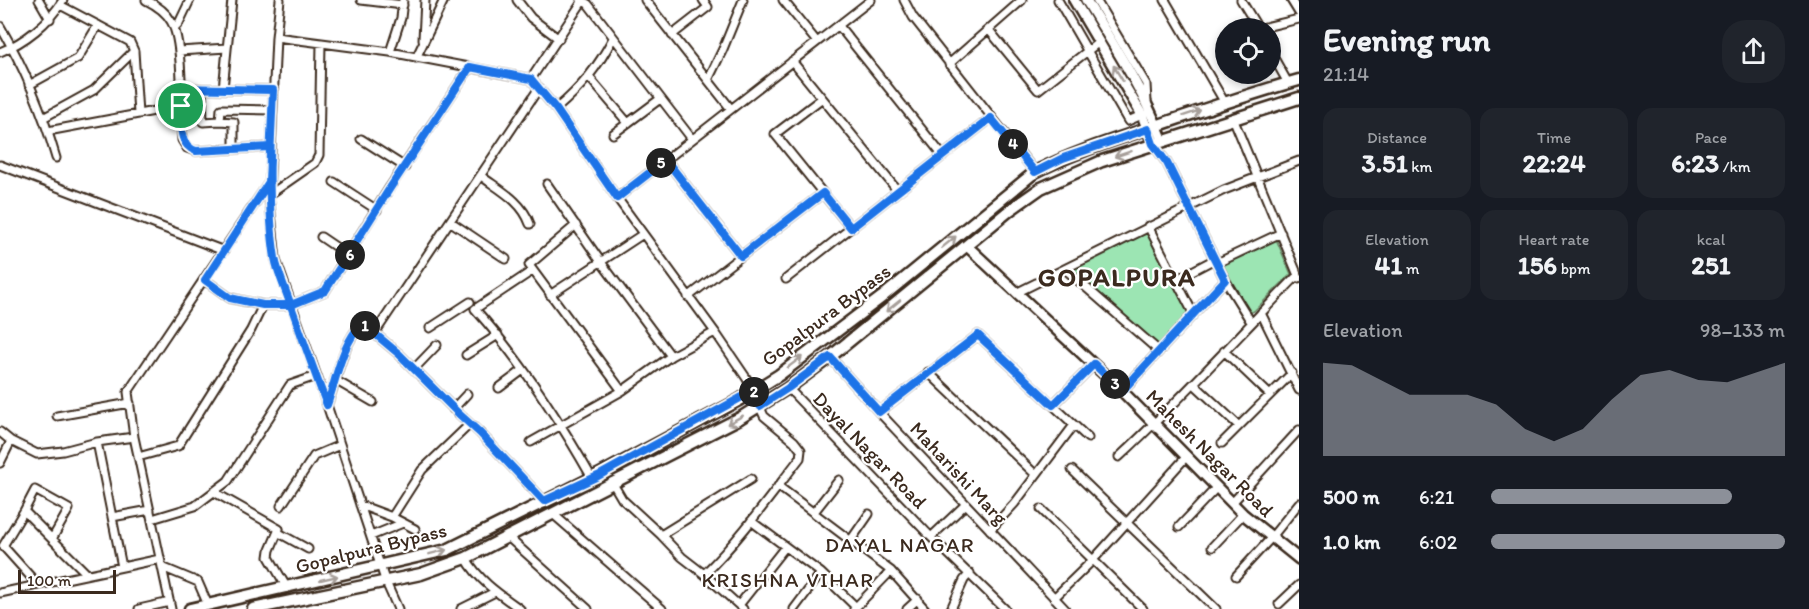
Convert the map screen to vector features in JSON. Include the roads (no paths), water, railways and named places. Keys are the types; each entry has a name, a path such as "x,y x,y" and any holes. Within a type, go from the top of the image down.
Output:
{"main road":[{"name":"Gopalpura Bypass","path":"190,609 447,550 592,478 779,375 882,297 1035,172 1063,158 1152,127 1294,82"},
{"name":"Gopalpura Bypass","path":"253,609 421,574 466,558 508,538 612,482 740,418 788,388 830,357 1010,210 1041,188 1084,168 1158,142 1299,98"}],"street":[{"path":"39,0 50,19"},
{"path":"146,0 167,15 174,28 179,51 182,140 187,148 196,151 270,147"},
{"path":"174,28 179,23 190,0"},
{"path":"280,0 269,182 276,260 385,580 398,609"},
{"path":"361,0 403,3 401,18 390,52"},
{"path":"423,44 425,0"},
{"path":"413,58 423,44 444,0"},
{"path":"517,0 531,18 558,39"},
{"path":"645,0 731,109"},
{"path":"672,35 708,7 703,0"},
{"path":"708,80 743,0"},
{"path":"617,198 871,0"},
{"path":"904,0 913,17 1035,172"},
{"path":"949,64 1022,0"},
{"path":"1058,0 1128,122 1142,115"},
{"path":"1074,0 1142,115 1152,127"},
{"path":"1086,0 1147,102"},
{"path":"1096,0 1146,84 1152,127 1167,163 1225,280 1251,322"},
{"path":"1165,0 1225,103"},
{"path":"1241,0 1253,18"},
{"path":"1291,0 1299,13"},
{"path":"223,89 230,1"},
{"path":"531,79 582,1 588,4 692,140"},
{"path":"0,52 12,47 45,24 62,2 130,42 134,51 138,114"},
{"path":"788,2 817,42"},
{"path":"1281,23 1299,19"},
{"path":"29,85 78,58 98,25"},
{"path":"0,26 29,85 48,131 56,158"},
{"path":"839,27 943,156"},
{"path":"989,30 1038,90 1100,42"},
{"path":"276,37 390,52 531,79 556,109 617,198 715,332 753,391 764,416 794,441 801,450 800,458 728,550 705,574"},
{"path":"556,109 589,77 613,38"},
{"path":"269,195 315,163 319,154 321,43"},
{"path":"179,51 227,48"},
{"path":"43,118 94,90 134,51"},
{"path":"792,61 897,190"},
{"path":"1281,65 1294,82"},
{"path":"205,280 230,298 263,305 291,305 325,291 470,67"},
{"path":"589,77 628,123"},
{"path":"180,88 273,90"},
{"path":"375,333 539,88"},
{"path":"202,89 203,122 234,122 234,149"},
{"path":"613,134 660,99"},
{"path":"821,99 775,134 851,228"},
{"path":"48,131 181,106"},
{"path":"220,122 221,109 272,110"},
{"path":"786,279 991,118"},
{"path":"1119,457 1155,424 1251,322 1298,276 1233,118"},
{"path":"361,139 405,166"},
{"path":"666,160 741,256"},
{"path":"1016,293 1224,190 1299,162"},
{"path":"0,165 224,250"},
{"path":"481,176 520,205 530,224"},
{"path":"139,609 170,605 134,438 128,392 269,182"},
{"path":"334,182 377,210"},
{"path":"547,184 601,262 671,356"},
{"path":"688,297 823,193"},
{"path":"451,222 506,259"},
{"path":"576,225 529,266 622,391"},
{"path":"1148,226 1193,313"},
{"path":"1175,280 1281,233"},
{"path":"550,295 643,234"},
{"path":"321,237 349,256"},
{"name":"Mahesh Nagar Road","path":"967,246 1122,391 1243,514 1299,559"},
{"path":"1065,269 1159,351"},
{"path":"475,309 532,271"},
{"path":"1122,391 1225,280"},
{"path":"430,328 468,300 498,335 562,424 592,478"},
{"path":"138,457 178,446 251,330 263,305"},
{"path":"1261,313 1299,390"},
{"path":"327,405 339,364 353,333 362,323 414,369 544,501"},
{"path":"531,442 622,391 671,356 715,332"},
{"path":"466,355 498,335"},
{"path":"879,412 978,335 1088,438"},
{"path":"414,369 437,345"},
{"path":"1224,351 1270,395"},
{"name":"Maharishi Marg","path":"830,357 1065,609"},
{"path":"1053,405 1094,364"},
{"path":"499,388 524,370"},
{"path":"928,372 1035,474"},
{"path":"1222,443 1292,373"},
{"path":"152,519 195,506 228,481 290,385 316,376"},
{"path":"335,380 373,402"},
{"path":"1194,384 1239,426"},
{"name":"Dayal Nagar Road","path":"788,388 931,537 1005,609"},
{"path":"453,409 467,394"},
{"path":"57,416 130,403"},
{"path":"392,517 422,470 470,424"},
{"path":"990,530 1015,503 1074,425"},
{"path":"1232,503 1299,430"},
{"path":"0,432 11,441 37,454 63,451 97,442 134,438"},
{"path":"0,463 11,441"},
{"path":"97,442 122,567"},
{"path":"281,506 314,456 340,445"},
{"path":"1054,598 1093,560 1187,456"},
{"path":"1072,470 1216,609"},
{"path":"661,535 751,479"},
{"path":"814,512 839,480"},
{"path":"612,482 622,499 682,557 705,574 741,607 785,547"},
{"path":"778,486 891,571 925,609"},
{"path":"1179,527 1217,487"},
{"path":"38,585 2,544 35,490 69,509 52,539"},
{"path":"214,492 279,528 269,557 287,588"},
{"path":"1236,576 1299,503"},
{"path":"931,537 966,504"},
{"path":"360,505 415,529"},
{"path":"1041,509 1143,609"},
{"path":"112,517 150,510"},
{"path":"24,511 87,574"},
{"path":"553,514 662,609"},
{"path":"851,540 869,514"},
{"path":"1212,547 1243,514"},
{"path":"751,521 820,573 855,608 891,571"},
{"path":"371,536 403,523"},
{"path":"279,532 308,549"},
{"path":"508,538 588,609"},
{"path":"466,558 473,570 495,592 520,609"},
{"path":"0,593 160,559"},
{"path":"162,567 198,582 208,605"},
{"path":"794,609 820,573"},
{"path":"951,609 964,580 970,573"},
{"path":"1279,604 1299,585"},
{"path":"461,609 495,592"},
{"path":"907,609 918,599"}],"district":[{"name":"GOPALPURA","path":"1117,277"},
{"name":"DAYAL NAGAR","path":"900,545"},
{"name":"KRISHNA VIHAR","path":"788,580"}]}
